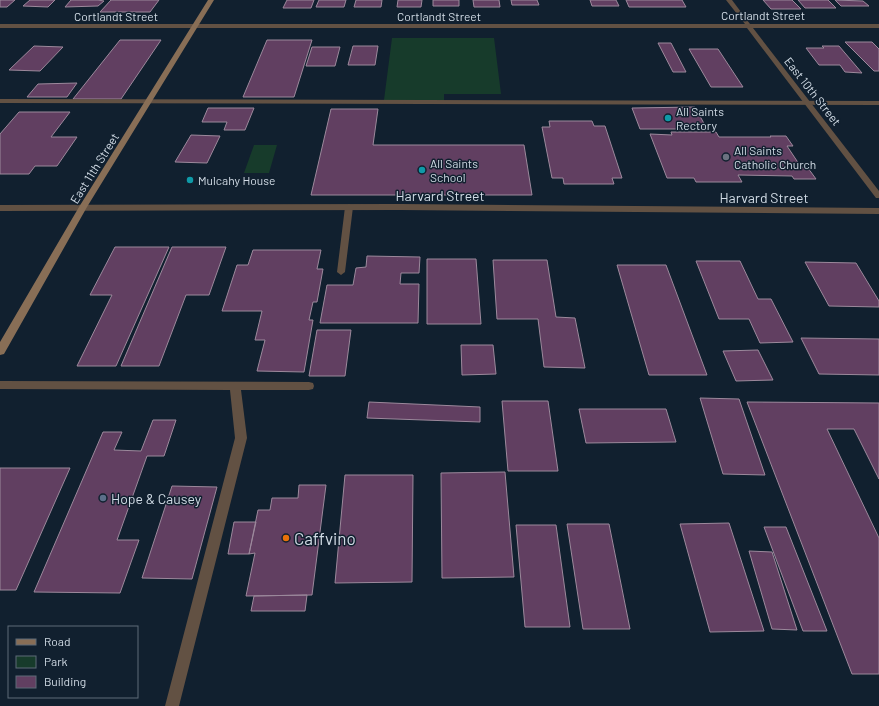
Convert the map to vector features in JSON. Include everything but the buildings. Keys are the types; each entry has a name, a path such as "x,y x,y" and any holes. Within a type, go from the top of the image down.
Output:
{"main road":[{"name":"East 11th Street","path":"0,351 83,207 211,0"}],"street":[{"name":"East 10th Street","path":"729,0 879,196"},
{"name":"Cortlandt Street","path":"0,26 879,26"},
{"path":"0,101 879,103"},
{"name":"Harvard Street","path":"0,208 83,207 879,211"},
{"path":"341,272 349,208"},
{"path":"0,384 309,386"},
{"path":"172,706 241,438 235,386"}],"green space":[{"path":"392,38 494,38 501,94 444,94 444,101 384,100"},
{"path":"254,145 277,145 269,173 244,173"}],"place":[{"name":"All Saints Rectory","path":"668,118"},
{"name":"All Saints Catholic Church","path":"726,157"},
{"name":"All Saints School","path":"422,170"},
{"name":"Mulcahy House","path":"190,180"},
{"name":"Hope & Causey","path":"103,498"},
{"name":"Caffvino","path":"286,538"}]}
